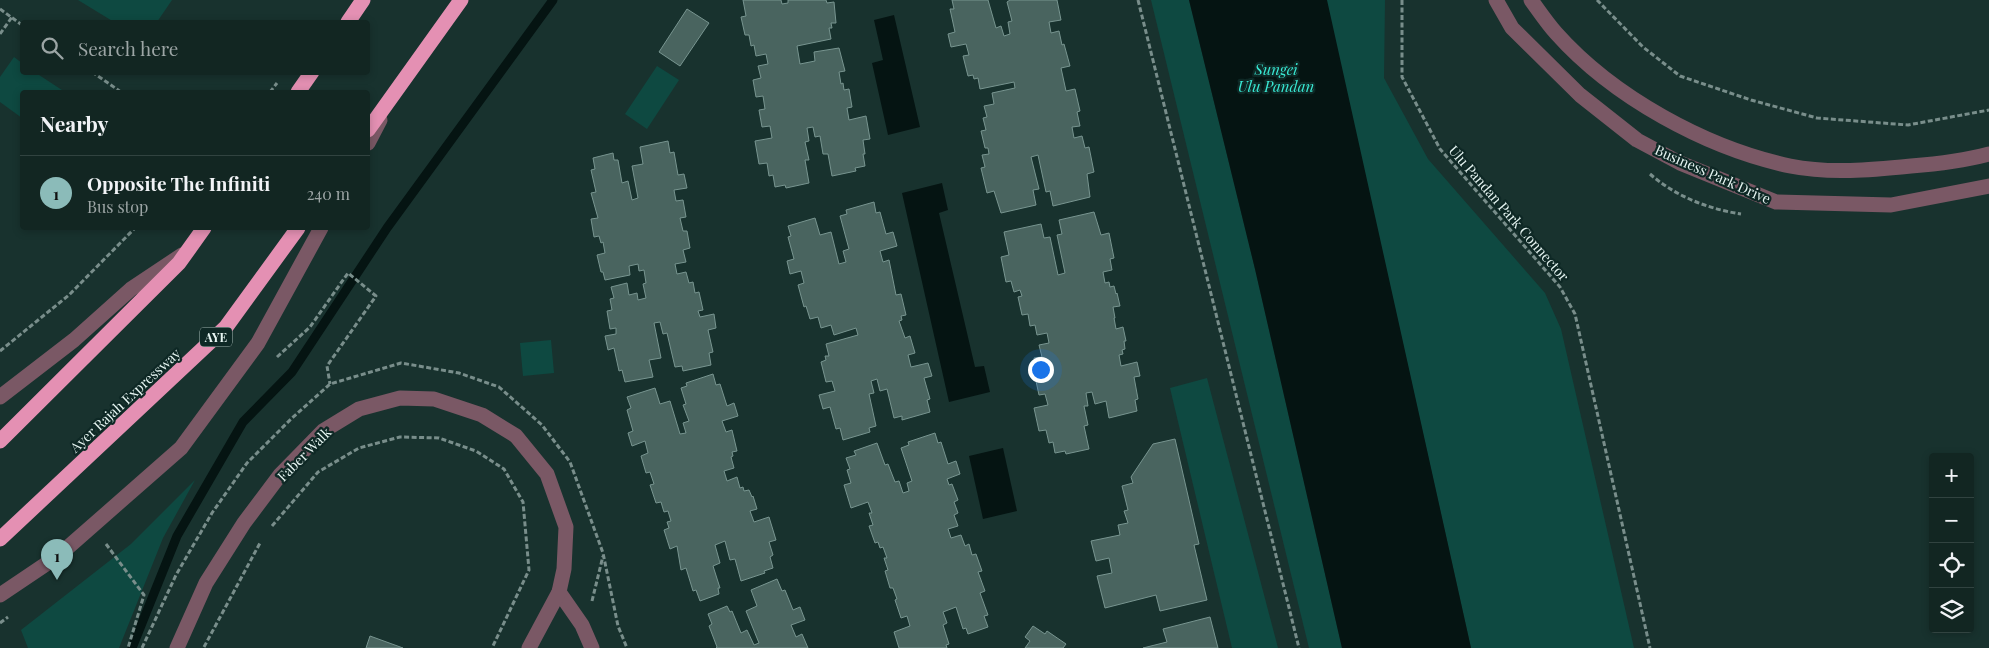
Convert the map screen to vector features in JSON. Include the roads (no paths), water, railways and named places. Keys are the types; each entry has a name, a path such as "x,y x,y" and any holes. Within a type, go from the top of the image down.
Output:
{"highway":[{"path":"349,20 363,0"},
{"path":"370,127 461,0"},
{"path":"299,90 310,75"},
{"path":"0,441 172,269 203,230"},
{"name":"Ayer Rajah Expressway","path":"0,539 226,327 297,230"}],"street":[{"name":"Business Park Drive","path":"1496,0 1512,28 1518,34 1580,95 1637,140 1680,162 1776,202 1891,205 1989,186"},
{"path":"1531,0 1556,33 1600,76 1683,128 1737,151 1791,166 1857,172 1963,161 1989,154"},
{"path":"370,139 396,90"},
{"path":"0,594 58,556 181,448 258,343 320,230"},
{"path":"0,397 74,340 131,289 188,250"},
{"name":"Faber Walk","path":"177,648 206,583 244,523 280,476 323,431 359,409 400,398 434,399 482,415 516,436 547,474 566,526 564,569 559,592 529,648"},
{"path":"559,592 582,625 592,648"}],"water":[{"name":"Sungei Ulu Pandan","path":"1189,0 1327,0 1471,648 1342,648 1255,269"},
{"path":"894,15 920,127 888,135 872,63 883,60 874,20"},
{"path":"942,183 948,210 939,213 975,367 984,366 990,392 949,402 902,193"},
{"path":"1003,448 1017,511 983,519 969,456"}],"waterway":[{"path":"132,648 177,536 243,422 292,372 387,228 553,0"}],"place":[{"name":"Opposite The Infiniti","path":"57,580"}]}
